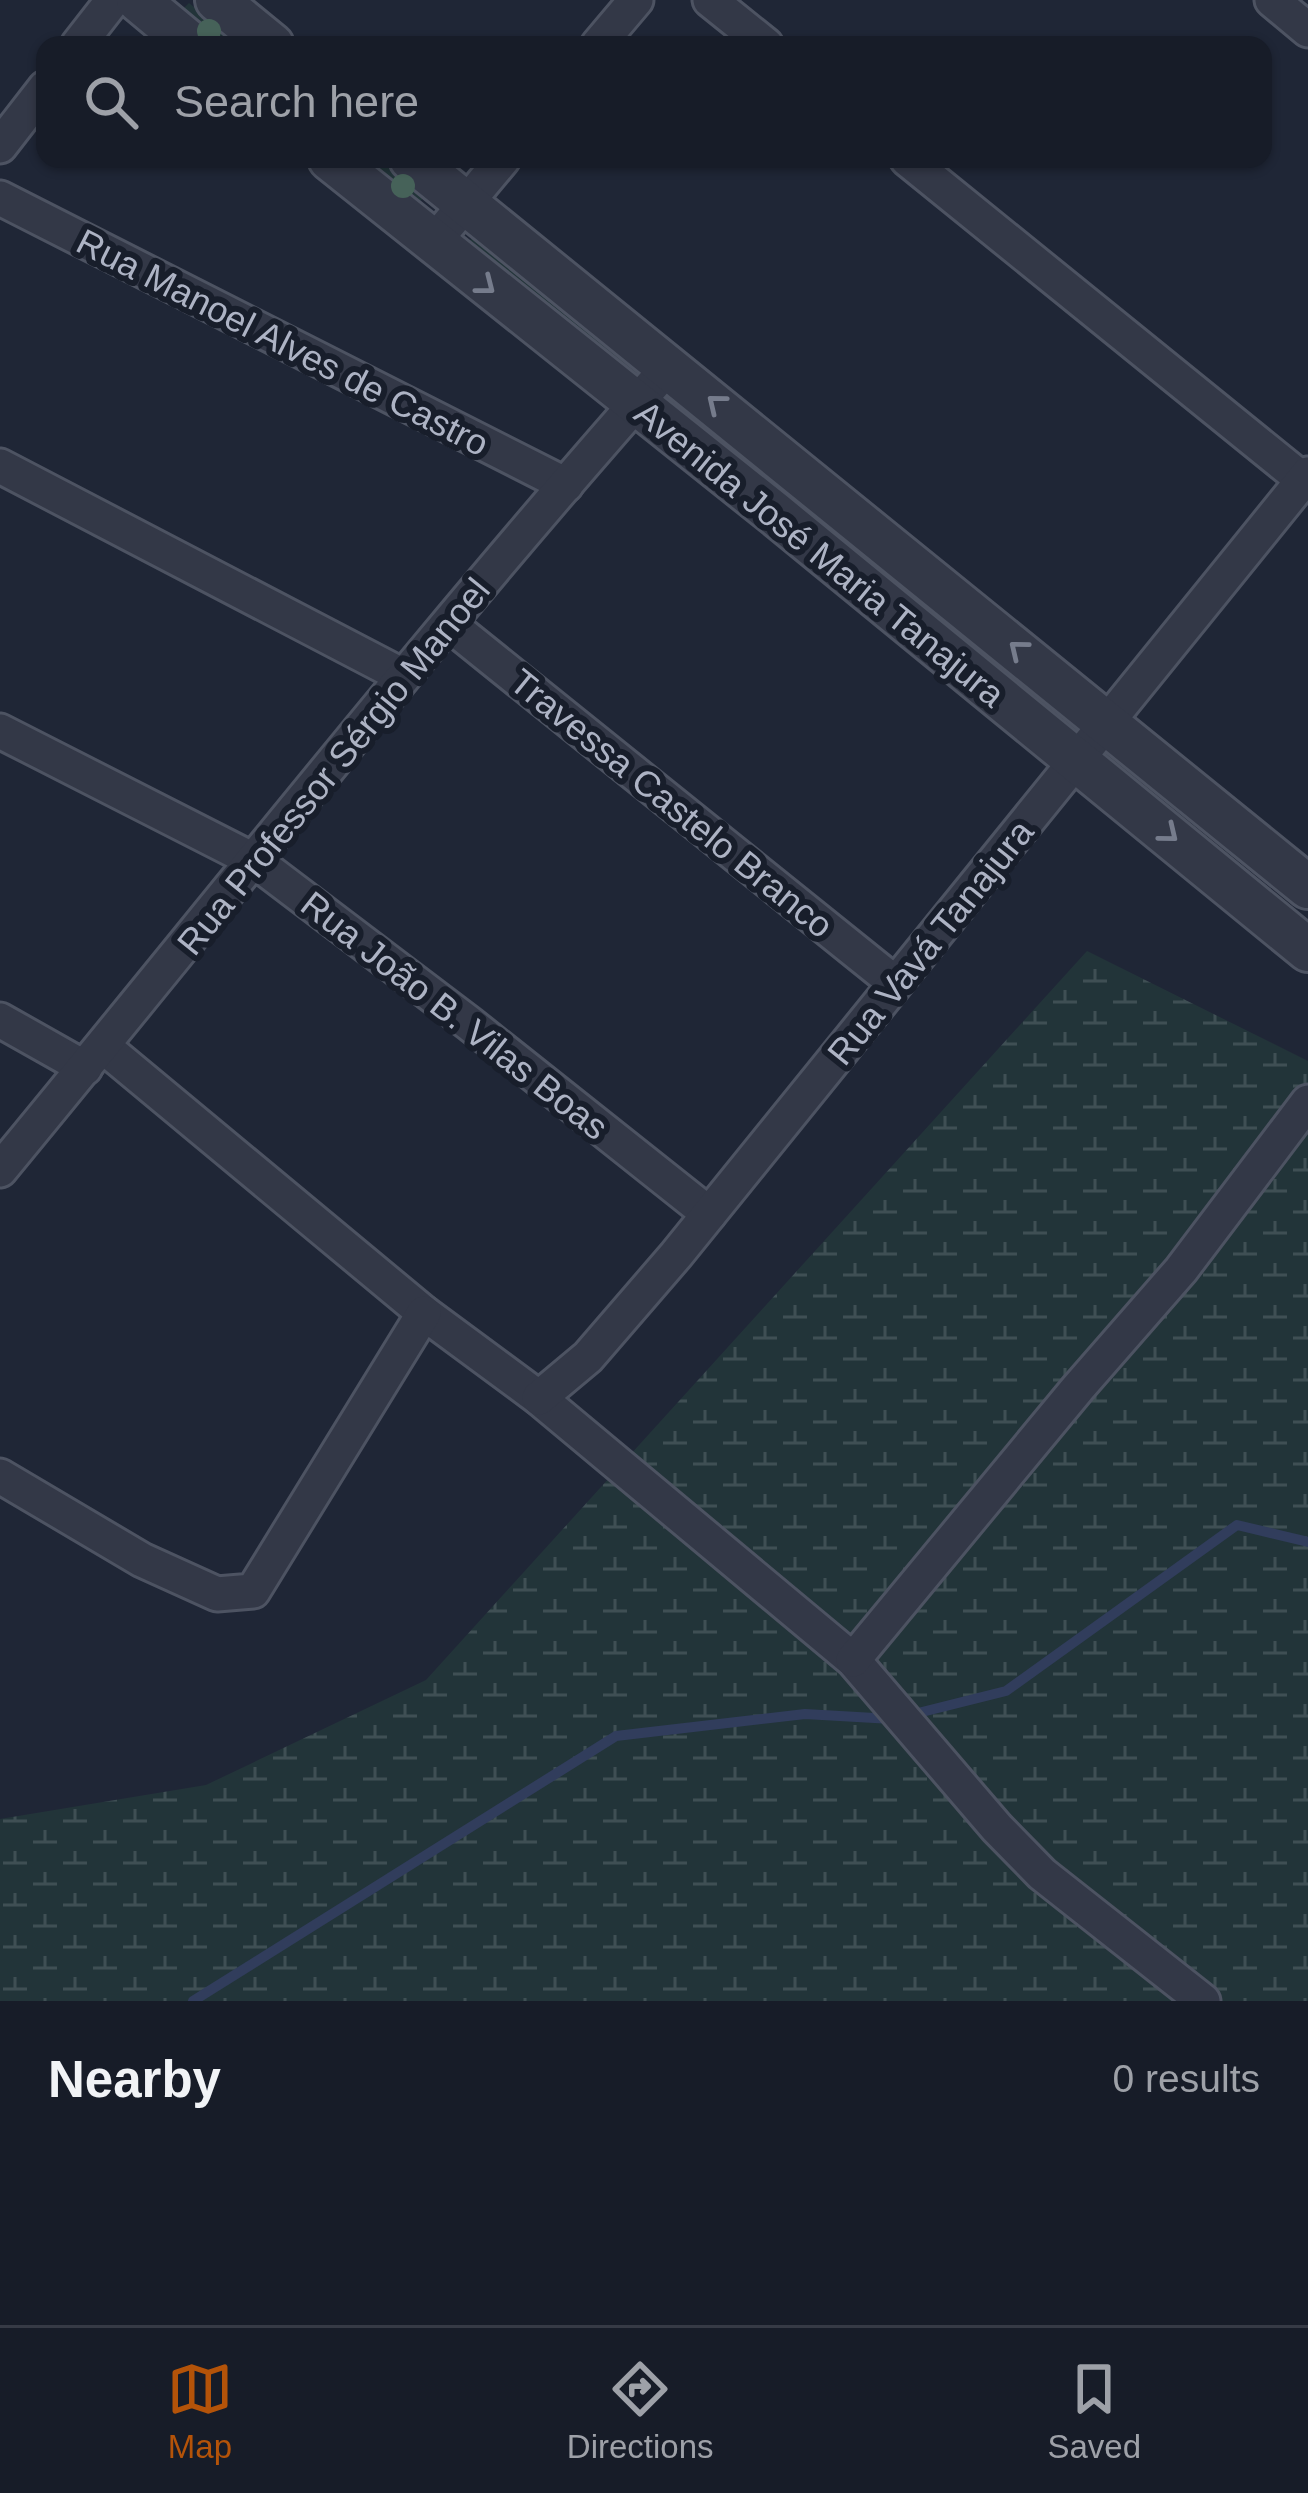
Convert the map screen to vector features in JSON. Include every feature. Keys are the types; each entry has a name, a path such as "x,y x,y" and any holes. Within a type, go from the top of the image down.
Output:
{"street":[{"path":"85,36 113,0"},
{"path":"137,0 181,36"},
{"path":"218,0 261,36"},
{"path":"605,36 635,0"},
{"path":"710,0 755,36"},
{"path":"1271,0 1308,30"},
{"path":"0,146 36,100"},
{"name":"Avenida José Maria Tanajura","path":"341,168 1308,950"},
{"name":"Avenida José Maria Tanajura","path":"422,168 1308,887"},
{"path":"432,244 496,168"},
{"path":"918,168 1305,477"},
{"name":"Rua Manoel Alves de Castro","path":"0,198 566,485"},
{"name":"Rua Professor Sérgio Manoel","path":"0,1170 403,676 670,365"},
{"path":"0,466 403,676"},
{"name":"Rua Vavá Tanajura","path":"539,1398 588,1357 709,1214 1305,477"},
{"path":"908,626 941,587"},
{"name":"Travessa Castelo Branco","path":"448,623 896,983"},
{"name":"Rua João B. Vilas Boas","path":"0,731 255,861 434,995 709,1214"},
{"path":"0,1020 94,1058 539,1398 853,1660 1042,1874 1204,2001"},
{"path":"853,1660 1181,1270 1308,1102"},
{"path":"0,1476 142,1560 217,1594 253,1591 424,1313"}],"green space":[{"path":"189,3 230,36 194,36 173,19"},
{"path":"357,168 396,168 429,194 409,210"},
{"path":"475,235 636,369 623,383 461,250"},
{"path":"1087,951 1308,1061 1308,2001 0,2001 0,1819 206,1785 426,1680"}],"waterway":[{"path":"910,1715 1006,1691 1237,1525 1308,1542"},
{"path":"193,2001 616,1736 805,1714 892,1719"}]}
